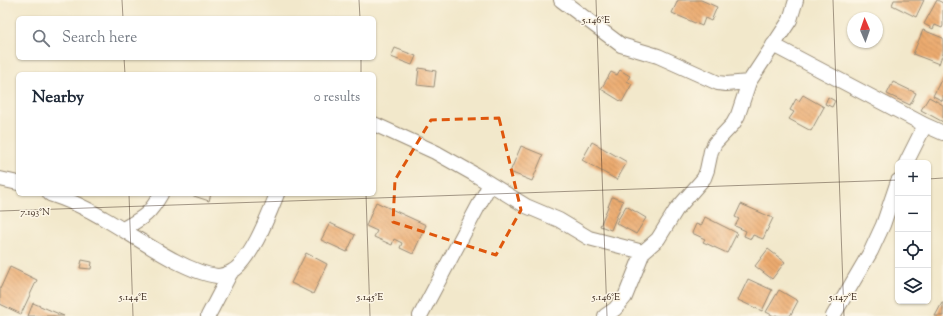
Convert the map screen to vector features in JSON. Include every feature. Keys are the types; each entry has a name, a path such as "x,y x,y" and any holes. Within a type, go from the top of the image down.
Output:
{"street":[{"path":"561,0 621,45 658,56 718,83 726,84 749,82"},
{"path":"605,316 615,309 625,297 643,252 658,239 676,210 704,178 711,151 715,144 733,124 738,115 749,82 790,20 796,0"},
{"path":"773,45 925,126 943,133"},
{"path":"376,125 435,152 526,206 559,220 589,238 643,252"},
{"path":"908,160 925,126"},
{"path":"0,178 16,182"},
{"path":"420,316 490,184"},
{"path":"833,316 871,251 883,225 895,190"},
{"path":"56,196 69,200 123,229 174,260 203,273 219,276 231,272 238,267 258,239 276,196"},
{"path":"123,229 147,215 160,196"},
{"path":"208,316 231,272"}],"highlighted area":[{"path":"499,118 521,210 496,255 393,222 395,180 431,120"}],"building":[{"path":"678,0 701,0 717,7 711,21 705,18 702,26 672,13"},
{"path":"894,0 924,0 916,17 892,5"},
{"path":"937,0 943,3 943,26 942,28 935,25 933,29 924,24"},
{"path":"923,30 943,38 943,53 939,64 913,54"},
{"path":"395,48 416,56 412,65 391,57"},
{"path":"419,68 436,71 434,87 417,85"},
{"path":"620,70 630,76 627,81 632,84 622,102 601,89 611,72 617,75"},
{"path":"943,76 943,101 933,96"},
{"path":"893,82 916,93 910,105 887,94"},
{"path":"803,95 824,107 811,131 789,119 794,112 790,110 796,99 799,101"},
{"path":"828,97 835,101 832,107 825,104"},
{"path":"929,97 943,105 943,122 921,110"},
{"path":"592,142 627,162 617,180 582,160"},
{"path":"521,146 543,155 532,181 510,172"},
{"path":"194,196 210,196 209,201"},
{"path":"612,197 623,201 611,230 600,226"},
{"path":"376,202 426,225 413,254 400,248 402,243 394,239 392,245 374,237 377,231 366,226"},
{"path":"741,204 773,218 763,239 753,235 751,239 744,236 746,231 735,226 739,219 735,217"},
{"path":"626,206 646,218 636,234 616,223"},
{"path":"705,217 737,233 727,253 703,242 705,239 692,233 696,224 701,226"},
{"path":"330,223 355,235 347,252 321,240"},
{"path":"768,249 785,262 772,279 755,266"},
{"path":"306,253 327,264 313,294 291,283"},
{"path":"82,260 92,262 91,269 80,268"},
{"path":"10,267 37,280 21,314 0,304 0,289"},
{"path":"748,279 772,290 762,311 738,300"},
{"path":"779,290 798,301 790,316 774,316 766,312"},
{"path":"33,303 64,316 28,316"},
{"path":"942,303 943,316 935,316"}]}
